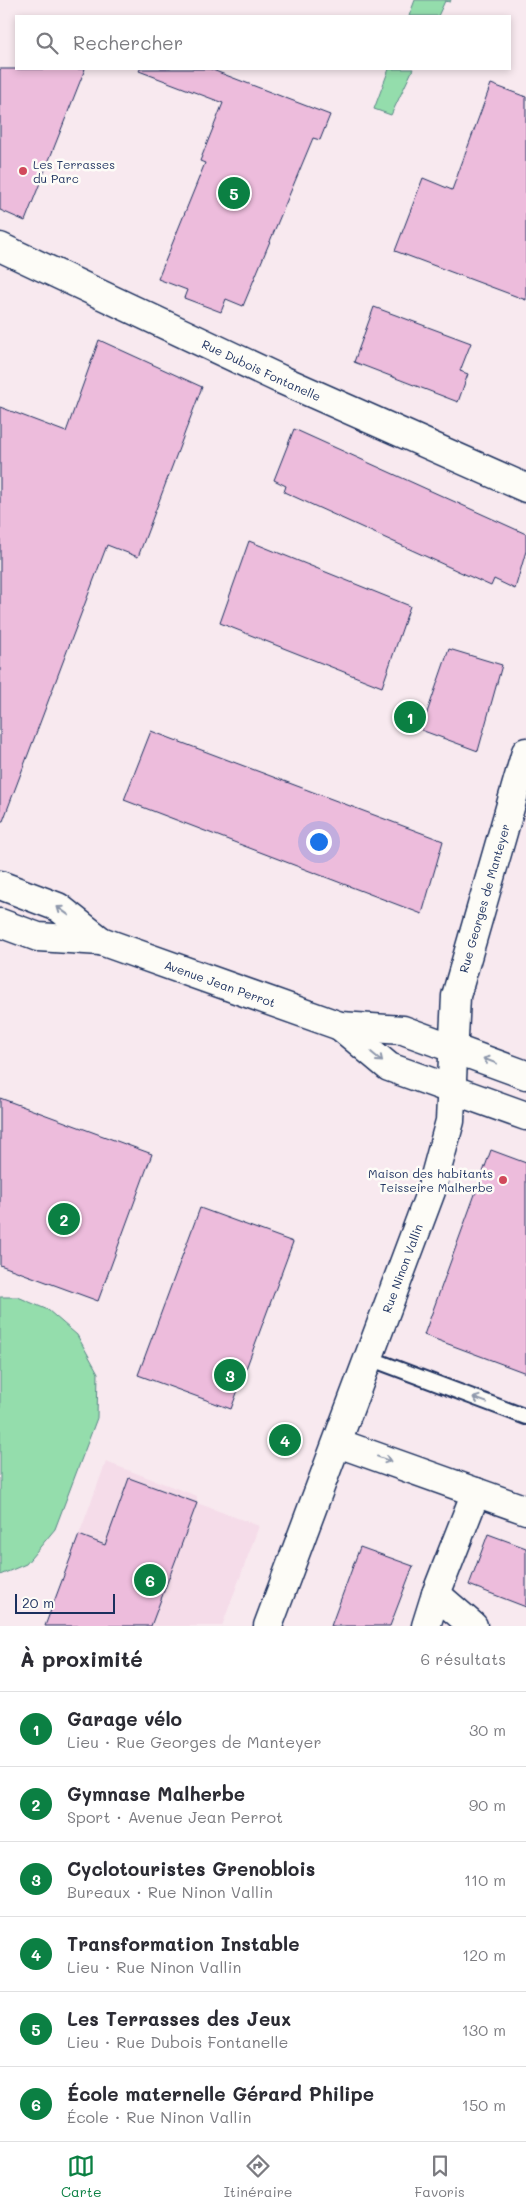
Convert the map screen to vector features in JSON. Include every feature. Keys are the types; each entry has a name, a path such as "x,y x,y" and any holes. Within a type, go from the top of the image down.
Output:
{"street":[{"name":"Rue Dubois Fontanelle","path":"0,246 280,380 526,488"},
{"name":"Rue Georges de Manteyer","path":"452,1089 456,996 526,752"},
{"name":"Avenue Jean Perrot","path":"0,885 58,906 101,941"},
{"name":"Avenue Jean Perrot","path":"0,923 38,937 101,941 340,1026 403,1030 526,1075"},
{"name":"Avenue Jean Perrot","path":"340,1026 389,1067 526,1116"},
{"name":"Rue Ninon Vallin","path":"268,1626 431,1191 448,1130 452,1089"},
{"path":"338,1442 526,1510"},
{"path":"426,1626 436,1594 476,1492"},
{"path":"436,1594 472,1626"}],"lane":[{"path":"369,1358 526,1417"}],"shaded area":[{"path":"106,1462 197,1496 197,1503 259,1526 222,1626 45,1626"}],"green space":[{"path":"415,0 451,0 450,2 445,1 438,15 409,15"},
{"path":"389,70 413,70 391,115 374,109"},
{"path":"0,1297 18,1297 48,1310 77,1335 98,1373 97,1418 55,1529 26,1564 0,1575"}],"building":[{"name":"Les Terrasses du Parc","path":"0,69 85,70 25,221 0,210"},
{"path":"213,70 330,115 320,140 313,138 243,306 226,299 221,312 184,298 187,290 158,279 205,163 200,161 223,103 139,71"},
{"path":"491,84 526,97 526,300 395,251 423,178 452,190"},
{"path":"374,307 471,343 460,371 468,374 458,402 354,362"},
{"path":"99,340 202,387 138,557 107,545 3,821 0,821 0,407 66,432"},
{"path":"294,429 526,534 526,551 515,589 494,579 491,586 284,492 286,486 274,480"},
{"path":"249,541 410,606 382,687 220,623"},
{"path":"449,649 502,665 478,751 421,730"},
{"path":"151,731 443,841 422,914 124,800"},
{"path":"0,1098 152,1154 98,1301 0,1265"},
{"path":"491,1150 526,1163 526,1373 424,1335"},
{"path":"200,1208 293,1242 231,1409 138,1375"},
{"path":"129,1478 197,1503 151,1626 45,1626 79,1535 105,1545"},
{"path":"488,1534 526,1548 526,1607 469,1585"},
{"path":"360,1547 413,1566 390,1626 331,1626"}],"place":[{"name":"Les Terrasses du Parc","path":"23,171"},
{"name":"Les Terrasses des Jeux","path":"234,193"},
{"name":"Garage vélo","path":"410,717"},
{"name":"Maison des habitants Teisseire Malherbe","path":"503,1180"},
{"name":"Gymnase Malherbe","path":"64,1219"},
{"name":"Cyclotouristes Grenoblois","path":"230,1375"},
{"name":"Transformation Instable","path":"285,1440"},
{"name":"École maternelle Gérard Philipe","path":"150,1580"}]}
